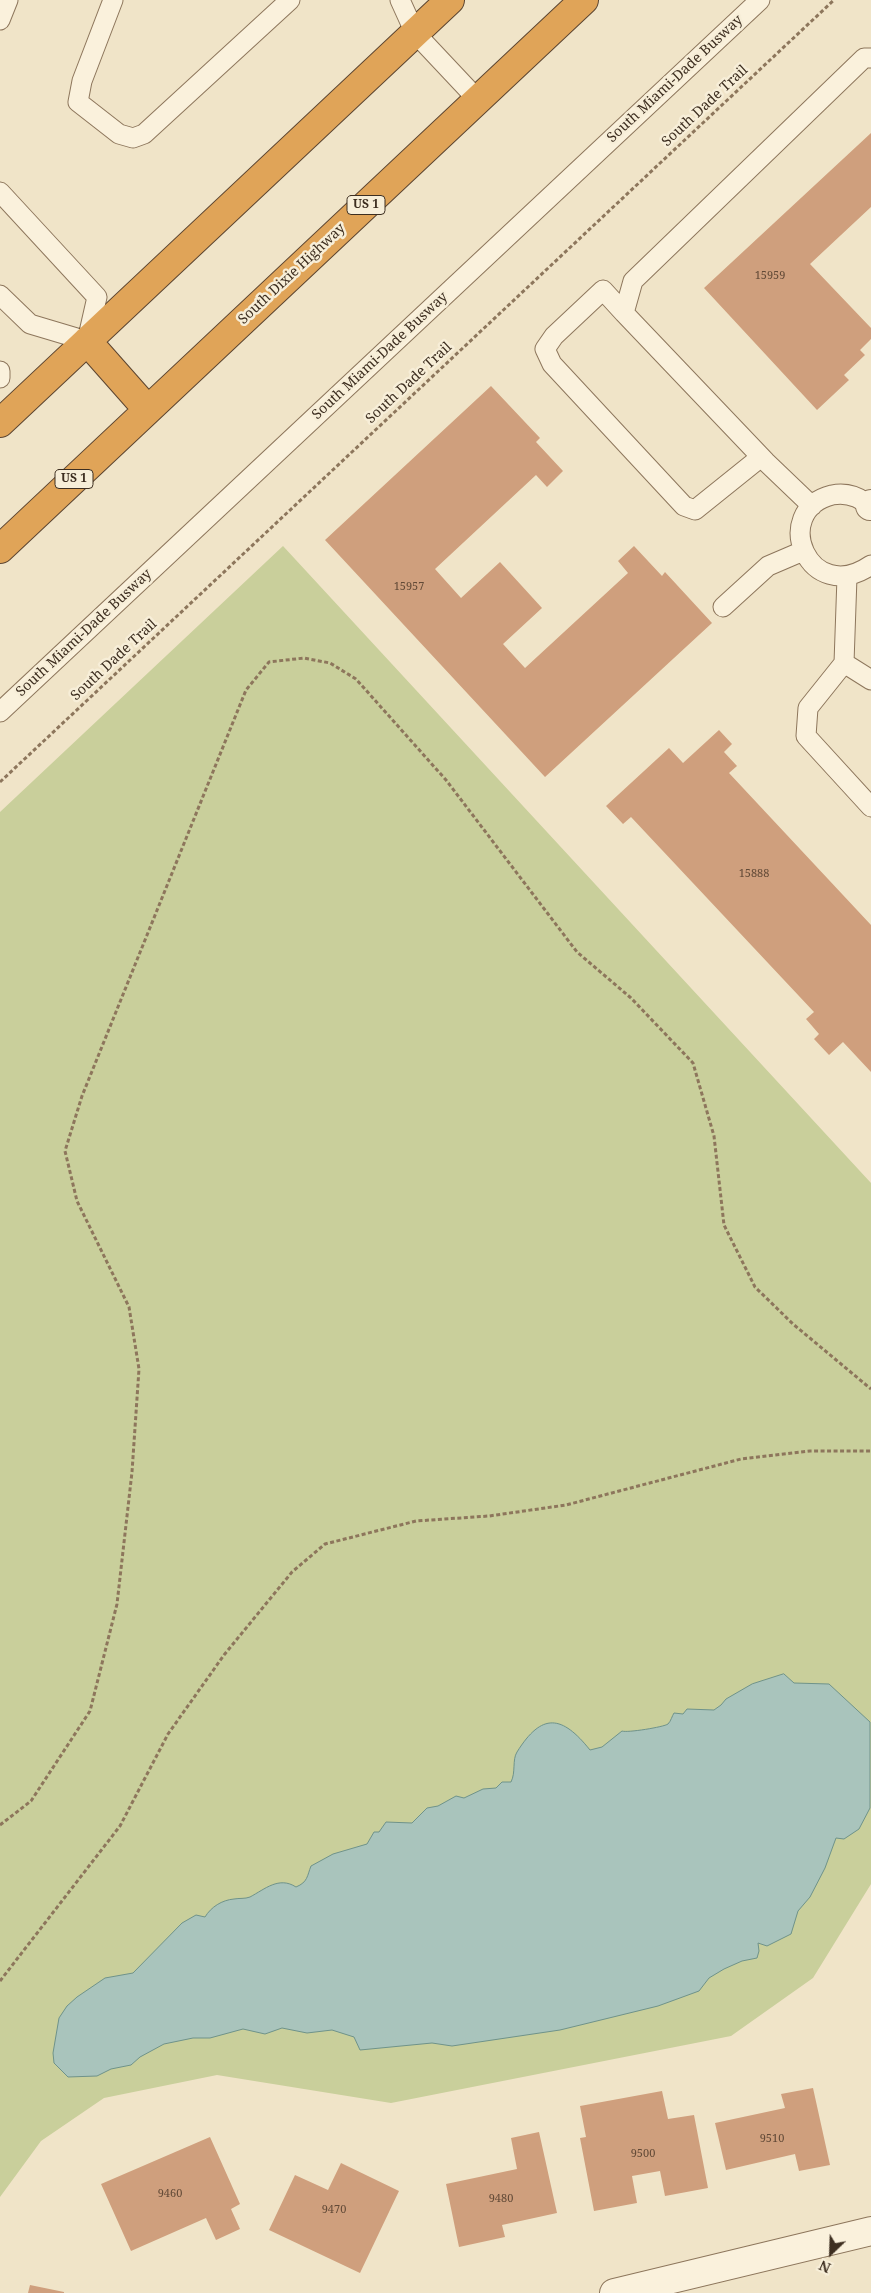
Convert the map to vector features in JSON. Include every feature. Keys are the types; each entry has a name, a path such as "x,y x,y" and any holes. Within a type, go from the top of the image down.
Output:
{"highway":[{"path":"0,423 450,0"},
{"name":"South Dixie Highway","path":"0,548 584,0"},
{"path":"87,341 148,410"}],"street":[{"path":"614,2293 871,2231"}],"lane":[{"path":"0,20 8,0"},
{"path":"113,0 82,81 78,102 119,134 133,138 144,134 290,0"},
{"path":"400,0 415,33 478,100"},
{"name":"South Miami-Dade Busway","path":"0,712 760,0"},
{"path":"624,313 633,281 864,58 871,58"},
{"path":"0,192 97,297 87,341 30,324 0,295"},
{"path":"761,457 695,510 684,506 552,364 545,349 554,336 604,290 761,457 812,506"},
{"path":"0,371 0,378"},
{"path":"871,505 860,498 848,494 823,498 812,506 805,515 800,539 803,551 810,563 820,572 833,576 847,577 860,573 871,565"},
{"path":"723,607 768,566 803,551"},
{"path":"847,577 844,663 808,708 806,736 871,807"},
{"path":"844,663 871,680"}],"path":[{"name":"South Dade Trail","path":"0,782 834,0"},
{"path":"0,1825 31,1801 90,1711 117,1604 132,1472 139,1369 130,1307 77,1202 65,1151 82,1096 246,690 269,662 304,658 330,663 356,679 446,780 577,952 631,998 693,1063 714,1136 724,1225 755,1287 793,1324 871,1389"},
{"path":"0,1981 120,1826 168,1734 224,1655 292,1572 324,1544 416,1521 489,1516 566,1505 741,1459 810,1451 871,1451"}],"green space":[{"path":"283,546 871,1183 871,1884 813,1978 731,2036 391,2103 217,2075 104,2098 41,2141 0,2197 0,812"}],"water":[{"path":"784,1674 794,1683 829,1684 870,1722 870,1808 859,1829 844,1839 836,1838 825,1868 810,1897 798,1911 791,1934 767,1946 758,1943 759,1951 757,1958 742,1961 724,1969 709,1978 699,1991 658,2006 560,2030 452,2046 432,2043 360,2050 354,2037 332,2030 307,2033 282,2028 265,2034 243,2029 210,2038 193,2038 164,2044 140,2057 131,2065 111,2069 97,2076 68,2077 54,2063 53,2053 59,2018 67,2006 105,1978 133,1973 182,1923 196,1915 205,1917 210,1910 221,1902 250,1897 278,1883 290,1884 296,1887 303,1883 311,1866 333,1854 367,1844 374,1832 379,1832 386,1822 412,1823 427,1808 438,1806 456,1796 464,1798 483,1789 496,1788 502,1782 511,1782 517,1752 535,1730 544,1725 552,1723 561,1725 580,1738 590,1750 602,1747 622,1731 660,1727 668,1724 674,1713 683,1714 687,1709 714,1710 726,1699 752,1684"}],"building":[{"path":"871,133 871,207 810,264 871,328 871,339 860,350 865,355 844,375 849,380 817,410 704,288"},
{"path":"491,386 540,438 536,442 563,471 547,487 536,475 435,569 461,598 500,562 542,608 503,644 525,668 628,573 618,561 634,546 662,576 665,572 712,623 545,777 325,540"},
{"path":"719,730 732,744 724,752 737,766 729,773 871,925 871,1072 843,1042 829,1055 814,1039 819,1034 806,1019 814,1012 631,817 623,824 606,806 669,748 683,763"},
{"path":"813,2088 830,2165 799,2171 795,2154 726,2170 715,2123 785,2108 781,2094"},
{"path":"662,2091 668,2119 694,2115 708,2188 665,2196 660,2171 632,2176 637,2203 594,2211 580,2138 586,2137 580,2106"},
{"path":"539,2132 557,2213 502,2225 505,2237 459,2247 446,2184 517,2169 511,2138"},
{"path":"210,2137 240,2204 231,2209 240,2229 216,2240 206,2218 131,2251 101,2184"},
{"path":"341,2163 399,2191 360,2273 269,2230 295,2175 328,2190"},
{"path":"30,2285 64,2292 64,2293 28,2293"}]}
